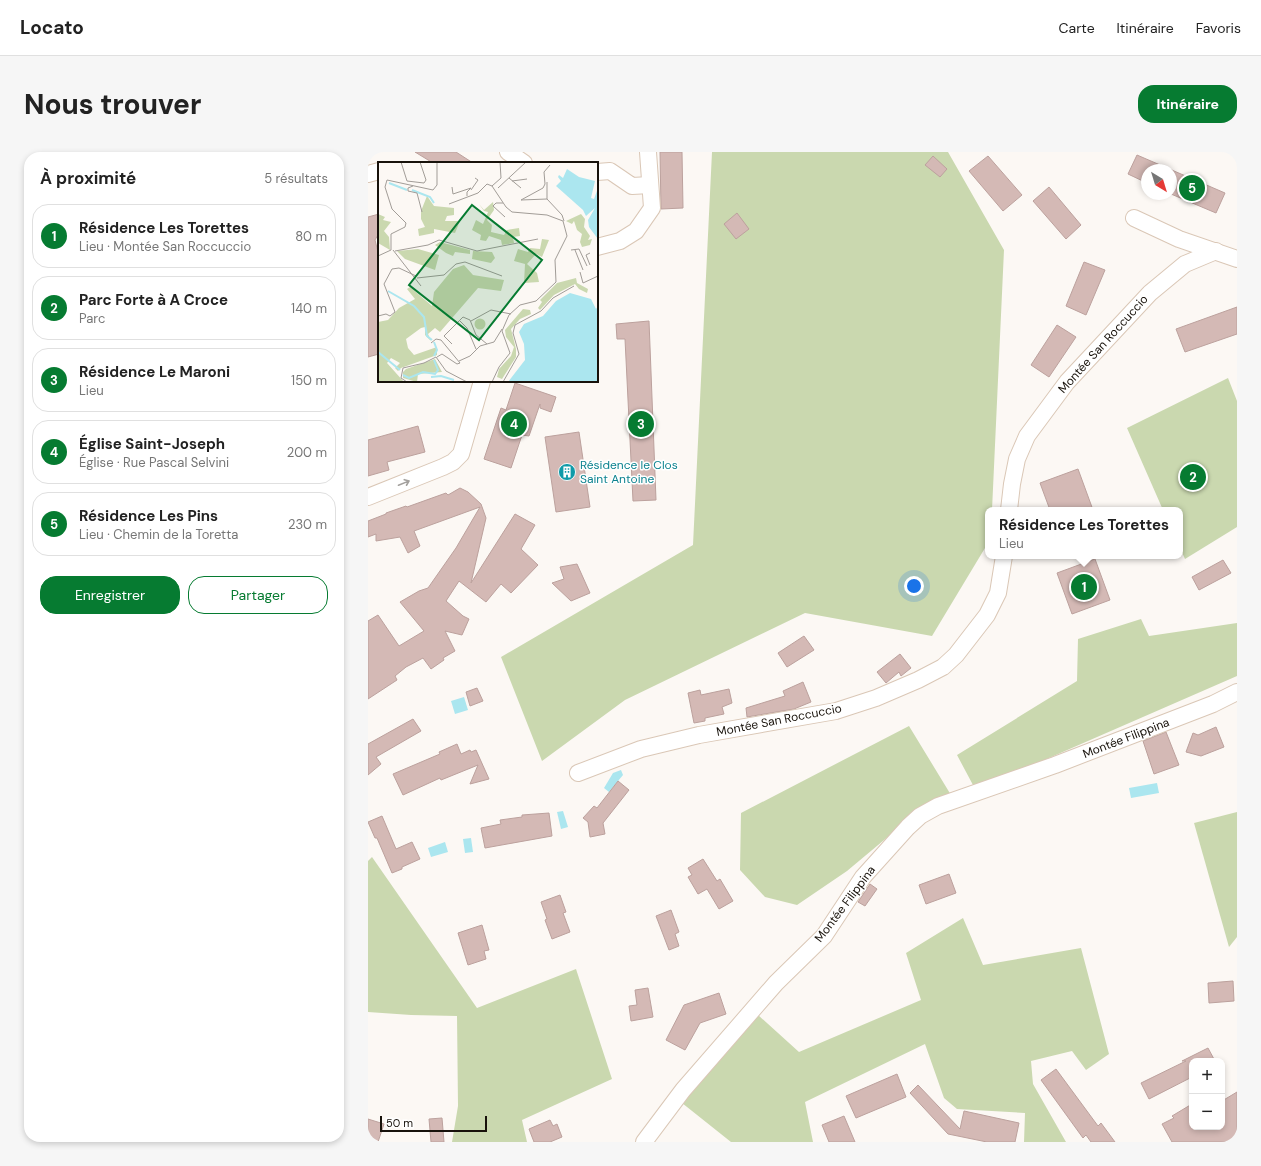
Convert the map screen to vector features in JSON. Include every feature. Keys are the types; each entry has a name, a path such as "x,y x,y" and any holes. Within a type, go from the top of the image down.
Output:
{"street":[{"path":"508,152 523,162"},
{"path":"598,247 620,241 636,231 652,208 648,152"},
{"path":"368,174 378,171"},
{"path":"598,172 610,171 632,186 650,185"},
{"path":"1134,218 1179,239 1236,258"},
{"name":"Montée San Roccuccio","path":"1009,507 1017,459 1027,436 1066,382 1150,292 1185,264 1216,251"},
{"path":"368,497 444,467 453,462 461,454 482,382"},
{"name":"Montée San Roccuccio","path":"578,773 641,750 700,735 836,711 876,698 918,680 943,666 956,655 987,615 998,593 1004,559"},
{"name":"Montée Filippina","path":"644,1142 696,1074 776,983 824,936 863,877 908,827 920,816 938,806 1082,755 1214,704 1237,692"}],"green space":[{"path":"712,152 948,152 1004,250 992,507 985,507 985,548 932,636 805,613 625,700 542,761 501,657 693,545"},
{"path":"1228,378 1237,401 1237,527 1185,559 1183,555 1183,507 1162,507 1127,428"},
{"path":"1141,619 1149,636 1237,623 1237,676 1026,768 973,785 957,755 1077,681 1078,639"},
{"path":"909,726 951,795 908,820 847,871 797,905 765,897 740,870 741,813"},
{"path":"1237,812 1237,937 1229,947 1194,823"},
{"path":"372,857 477,1008 576,969 612,1079 522,1120 527,1142 452,1142 458,1106 457,1016 368,1012 368,861"},
{"path":"963,918 983,965 1081,948 1109,1054 1086,1070 1072,1051 1031,1061 1033,1084 1066,1142 1024,1142 1025,1113 957,1109 944,1098 925,1044 805,1102 813,1142 731,1142 682,1103 758,1015 799,1052 921,1000 906,953"}],"water":[{"path":"464,697 468,710 455,714 451,701"},
{"path":"621,770 623,775 609,792 604,788 613,773"},
{"path":"1157,783 1159,793 1131,798 1129,788"},
{"path":"563,811 568,827 561,829 557,812"},
{"path":"471,838 473,852 465,853 463,839"},
{"path":"445,842 448,852 431,857 428,848"}],"building":[{"path":"415,152 456,152 471,162 431,162"},
{"path":"660,152 682,152 683,208 661,209"},
{"path":"1137,155 1158,164 1141,164 1141,180 1128,174"},
{"path":"933,156 947,169 940,177 925,165"},
{"path":"988,156 1022,195 1003,211 969,171"},
{"path":"1177,172 1225,193 1216,213 1177,197"},
{"path":"1049,187 1081,225 1066,239 1033,201"},
{"path":"737,213 749,229 736,239 724,224"},
{"path":"378,214 378,235 375,240 378,252 378,354 368,357 368,217"},
{"path":"1084,262 1105,270 1086,315 1066,306"},
{"path":"1237,307 1237,334 1185,352 1176,329"},
{"path":"649,321 656,500 633,501 625,339 617,339 616,324"},
{"path":"1057,325 1076,337 1049,377 1031,365"},
{"path":"515,383 556,397 551,412 540,408 540,404 529,436 522,435 511,468 484,459 501,408 506,410"},
{"path":"418,426 425,452 387,462 389,470 368,476 368,440"},
{"name":"Résidence le Clos Saint Antoine","path":"579,432 590,507 556,512 545,437"},
{"path":"1078,469 1092,507 1049,507 1040,483"},
{"path":"460,488 468,492 481,504 486,518 471,583 515,514 535,525 521,549 538,565 511,593 501,584 486,602 459,581 446,601 463,616 469,619 462,635 445,631 455,651 443,658 444,660 431,669 423,658 406,667 395,676 397,680 368,699 368,621 378,615 399,646 424,631 400,602 419,591 428,588 456,548 480,507 414,531 420,546 408,553 400,537 376,541 376,534 368,537 368,521 386,513 446,493 448,495"},
{"path":"1095,559 1110,600 1072,614 1057,573"},
{"path":"1223,560 1231,573 1199,590 1192,577"},
{"path":"577,564 590,593 571,601 552,583 564,579 560,567"},
{"path":"804,636 814,650 787,667 778,653"},
{"path":"900,654 911,668 901,676 899,672 886,683 877,672"},
{"path":"803,682 811,702 794,709 747,717 746,708 785,696 783,691"},
{"path":"477,688 483,701 470,706 466,692"},
{"path":"729,689 732,703 722,707 724,714 705,718 705,721 694,723 688,693 700,690 701,695"},
{"path":"413,719 421,731 376,757 381,764 368,775 368,744"},
{"path":"1216,727 1224,747 1201,756 1186,752 1193,733 1198,735"},
{"path":"1166,732 1179,765 1154,774 1143,741"},
{"path":"457,744 461,754 470,750 471,752 476,750 489,779 470,784 478,765 441,780 440,778 403,795 393,774 440,754 439,752"},
{"path":"618,781 629,790 603,823 605,834 590,837 588,822 583,818 594,806 597,808"},
{"path":"549,813 552,836 485,848 481,828 501,824 500,820 522,817 522,815"},
{"path":"382,816 396,849 412,842 420,859 392,873 377,838 375,838 368,822"},
{"path":"703,859 717,881 720,879 733,901 719,909 707,889 698,894 688,877 692,875 688,868"},
{"path":"949,874 956,893 926,904 919,885"},
{"path":"870,884 877,889 865,906 858,902"},
{"path":"560,895 566,912 563,913 570,932 552,939 545,920 547,919 541,902"},
{"path":"671,910 679,932 675,934 679,946 669,950 656,916"},
{"path":"482,925 489,950 484,951 486,959 468,965 458,933"},
{"path":"1233,981 1234,1001 1209,1003 1208,983"},
{"path":"648,988 653,1017 631,1021 629,1006 637,1005 635,990"},
{"path":"719,993 726,1014 700,1023 685,1050 666,1040 684,1005"},
{"path":"1208,1048 1213,1058 1189,1058 1189,1079 1149,1099 1141,1083 1186,1061 1182,1061"},
{"path":"1056,1069 1098,1126 1101,1123 1115,1142 1091,1142 1086,1135 1083,1138 1041,1080"},
{"path":"897,1074 906,1097 856,1118 846,1096"},
{"path":"918,1085 960,1129 964,1111 1019,1123 1015,1142 987,1142 948,1134 910,1093"},
{"path":"1237,1092 1237,1142 1172,1142 1162,1124 1174,1118 1172,1116 1189,1106 1189,1130 1225,1130 1225,1099"},
{"path":"844,1116 855,1142 829,1142 822,1125"},
{"path":"442,1118 444,1142 431,1142 429,1119"},
{"path":"368,1119 384,1124 378,1142 368,1138"},
{"path":"550,1120 553,1126 557,1124 562,1137 550,1142 534,1142 529,1129"}],"place":[{"name":"Résidence Les Pins","path":"1192,188"},
{"name":"Église Saint-Joseph","path":"514,424"},
{"name":"Résidence Le Maroni","path":"641,424"},
{"name":"Résidence le Clos Saint Antoine","path":"567,472"},
{"name":"Parc Forte à A Croce","path":"1193,477"},
{"name":"Résidence Les Torettes","path":"1084,587"}]}
